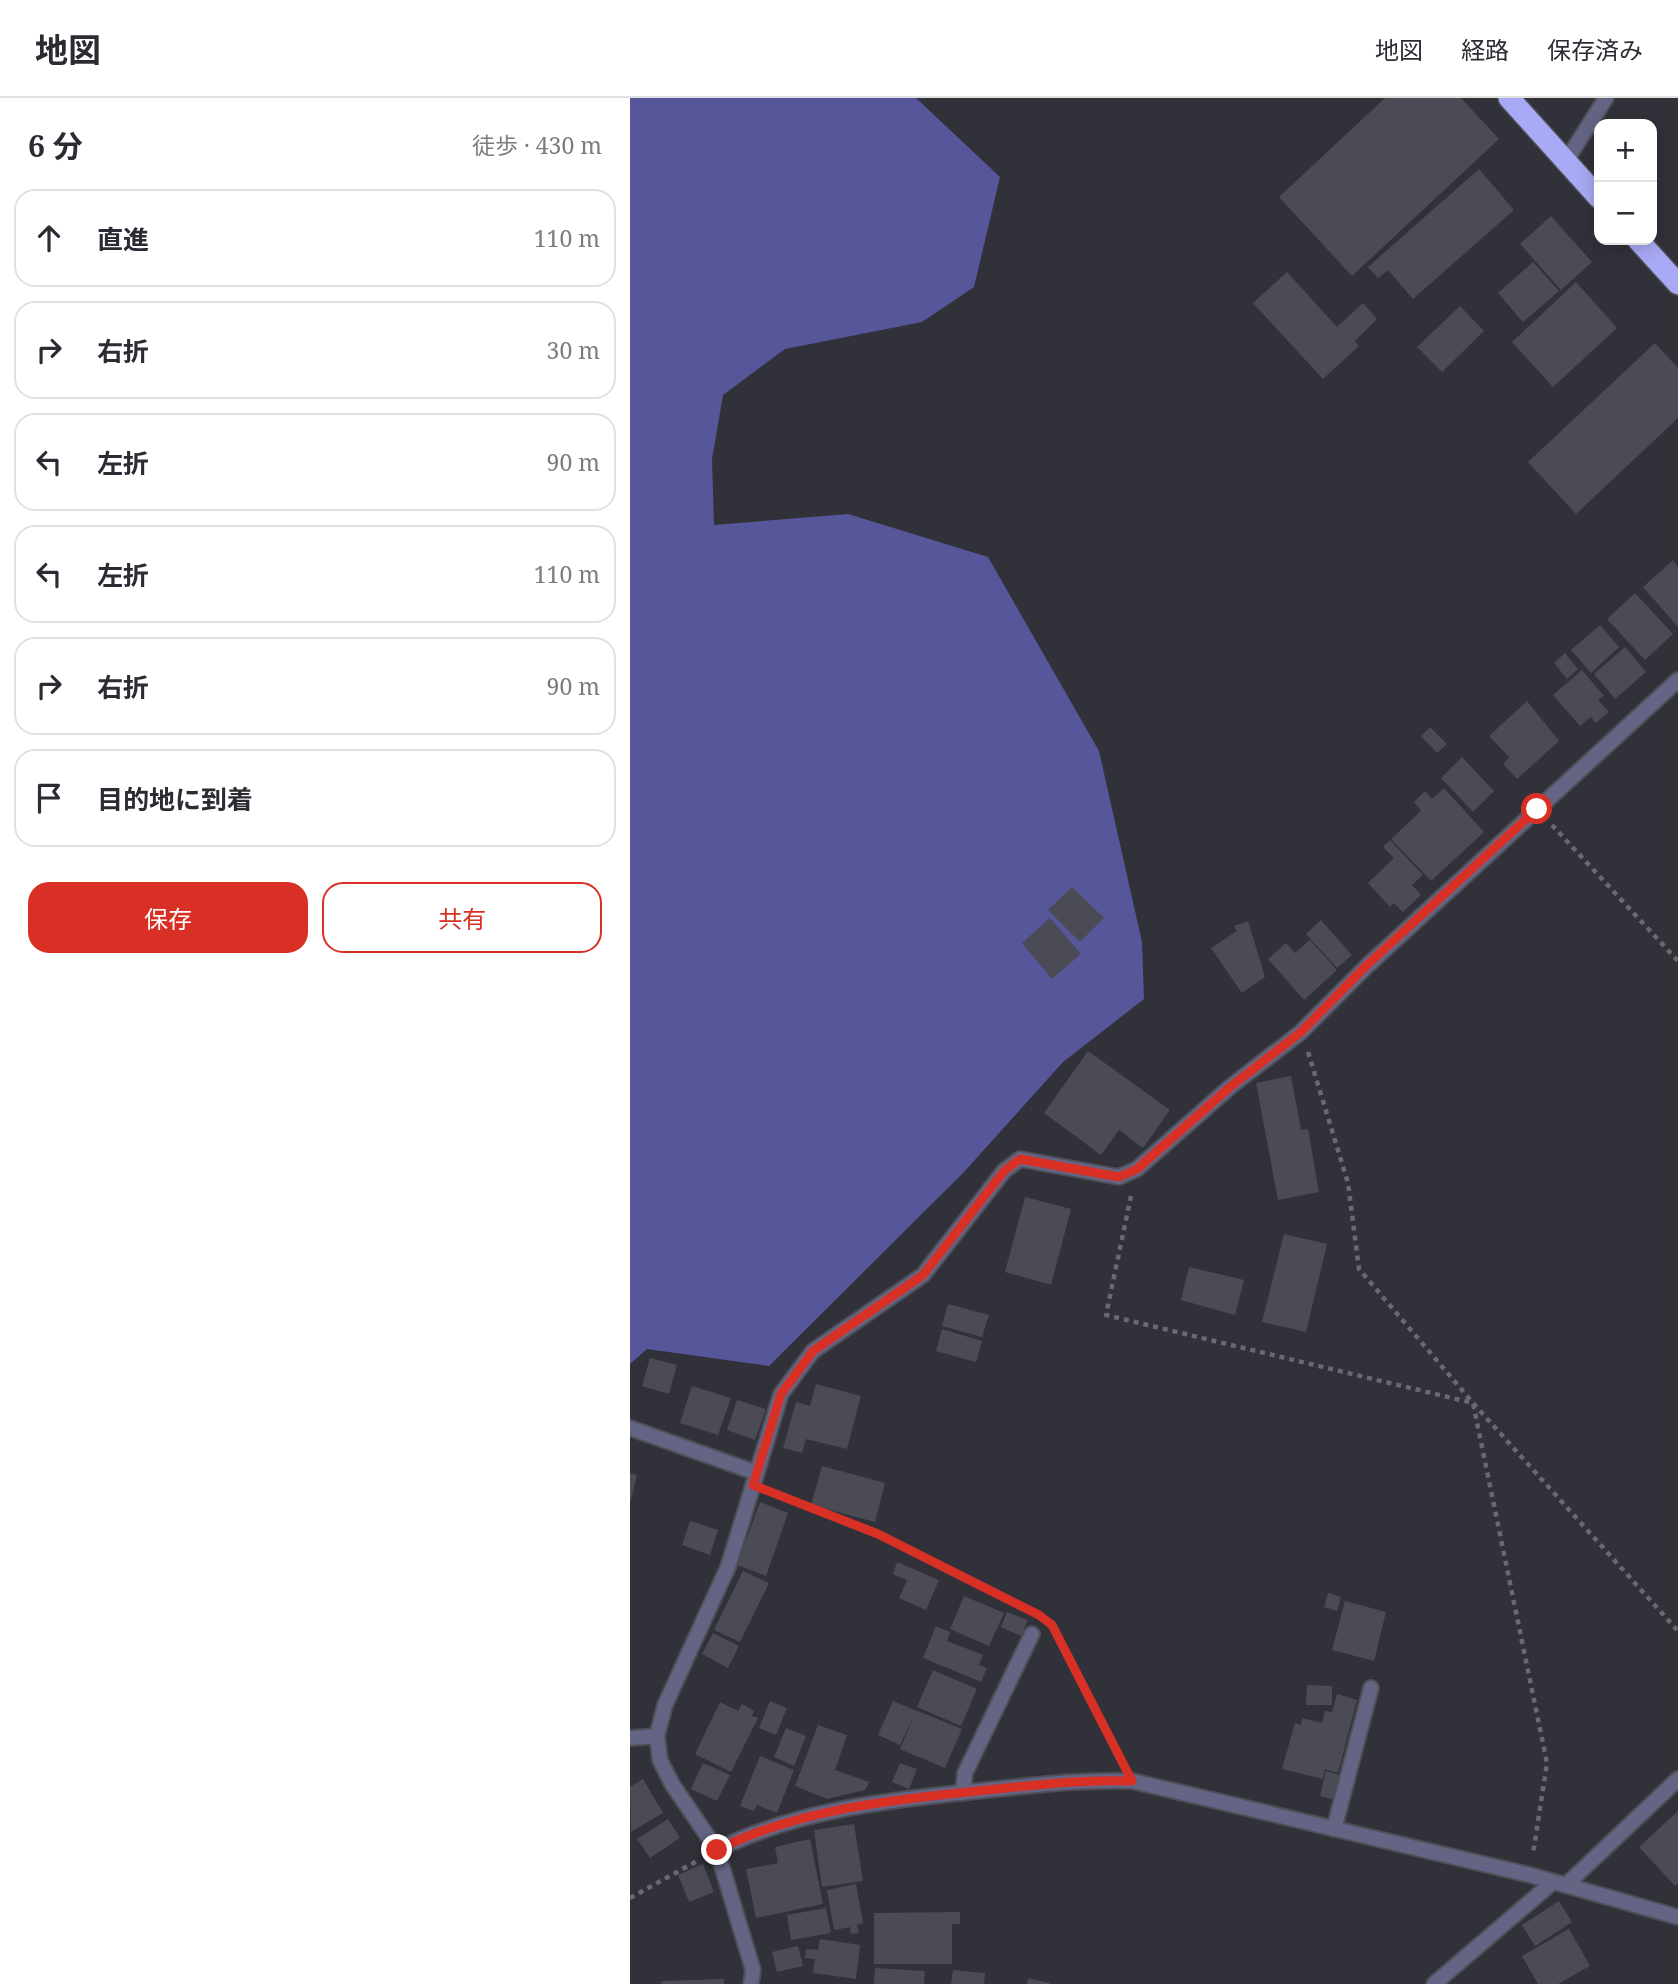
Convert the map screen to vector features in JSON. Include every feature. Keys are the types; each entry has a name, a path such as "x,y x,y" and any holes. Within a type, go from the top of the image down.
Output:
{"highway":[{"path":"1509,98 1594,192"},
{"path":"1643,245 1678,284"}],"street":[{"path":"1566,161 1606,98"},
{"path":"751,1984 753,1970 717,1850 672,1784 660,1760 657,1736 665,1705 727,1567 781,1394 813,1351 923,1275 1004,1171 1020,1159 1119,1177 1137,1169 1230,1087 1301,1032 1367,965 1678,680"},
{"path":"630,1428 755,1479"},
{"path":"963,1793 965,1773 1032,1634"},
{"path":"1334,1829 1371,1688"},
{"path":"630,1738 657,1736"},
{"path":"1434,1984 1560,1884 1678,1779"},
{"path":"717,1850 743,1837 880,1800 1088,1780 1132,1781 1530,1875 1678,1917"}],"path":[{"path":"1537,809 1678,961"},
{"path":"1301,1032 1348,1183 1359,1269 1473,1403 1678,1631"},
{"path":"1137,1169 1106,1315 1473,1403"},
{"path":"1473,1403 1546,1763 1530,1875"},
{"path":"755,1479 878,1534 1039,1615"},
{"path":"1052,1625 1132,1781"},
{"path":"630,1898 717,1850"}],"shaded area":[{"path":"630,98 916,98 1000,177 974,287 922,322 785,349 723,395 712,459 714,525 848,514 988,557 1099,751 1142,942 1144,999 1063,1062 964,1172 769,1366 647,1349 630,1364"}],"building":[{"path":"1385,98 1461,98 1499,139 1352,276 1279,197"},
{"path":"1479,169 1514,210 1413,299 1388,270 1378,278 1368,267"},
{"path":"1551,216 1592,262 1561,290 1520,244"},
{"path":"1533,262 1559,291 1523,322 1498,293"},
{"path":"1287,272 1337,327 1363,303 1377,319 1355,341 1359,346 1323,379 1253,303"},
{"path":"1576,282 1617,328 1553,387 1512,342"},
{"path":"1460,306 1484,331 1442,372 1417,347"},
{"path":"1655,343 1678,368 1678,418 1576,514 1528,462"},
{"path":"1673,560 1678,567 1678,627 1643,587"},
{"path":"1635,593 1673,634 1645,660 1607,619"},
{"path":"1600,625 1619,647 1591,673 1571,650"},
{"path":"1625,647 1646,672 1615,699 1594,674"},
{"path":"1565,653 1578,669 1567,679 1554,663"},
{"path":"1582,670 1604,696 1598,700 1609,712 1596,723 1591,717 1580,726 1553,695"},
{"path":"1527,701 1559,741 1517,779 1503,764 1509,757 1489,736"},
{"path":"1430,727 1447,744 1437,753 1421,736"},
{"path":"1462,757 1494,791 1473,812 1441,778"},
{"path":"1444,788 1484,832 1431,881 1391,839 1421,811 1414,802 1425,791 1432,799"},
{"path":"1390,840 1423,875 1412,885 1421,895 1403,912 1394,903 1390,907 1368,883 1394,858 1383,847"},
{"path":"1072,887 1104,918 1080,942 1048,910"},
{"path":"1050,918 1081,954 1052,979 1022,943"},
{"path":"1321,920 1352,955 1337,968 1306,934"},
{"path":"1248,921 1265,977 1242,993 1211,948 1237,931 1234,926"},
{"path":"1310,940 1337,970 1304,1000 1268,959 1286,943 1295,953"},
{"path":"1088,1051 1170,1110 1143,1148 1119,1130 1101,1155 1044,1113"},
{"path":"1291,1076 1301,1130 1308,1129 1319,1192 1278,1200 1256,1083"},
{"path":"1025,1197 1071,1209 1051,1285 1005,1272"},
{"path":"1284,1234 1327,1244 1306,1332 1262,1322"},
{"path":"1189,1267 1244,1280 1235,1315 1181,1300"},
{"path":"948,1304 989,1315 982,1337 942,1326"},
{"path":"942,1329 982,1341 976,1362 936,1351"},
{"path":"650,1358 677,1365 669,1394 642,1386"},
{"path":"816,1384 861,1396 847,1449 806,1439 802,1453 783,1448 796,1402 810,1406"},
{"path":"692,1386 731,1398 718,1435 680,1423"},
{"path":"737,1400 766,1409 755,1440 727,1430"},
{"path":"822,1466 885,1483 875,1522 811,1505"},
{"path":"630,1473 637,1475 631,1500 630,1500"},
{"path":"760,1502 788,1513 766,1576 737,1565"},
{"path":"690,1521 718,1530 710,1555 682,1545"},
{"path":"897,1562 939,1580 926,1610 899,1598 907,1580 893,1574"},
{"path":"743,1571 769,1583 740,1642 714,1630"},
{"path":"1328,1593 1341,1597 1337,1611 1324,1607"},
{"path":"964,1596 1004,1613 989,1646 950,1629"},
{"path":"1345,1601 1386,1612 1374,1661 1332,1650"},
{"path":"1007,1612 1028,1620 1021,1636 1001,1627"},
{"path":"936,1626 950,1632 947,1641 983,1655 979,1665 987,1668 981,1682 923,1658"},
{"path":"713,1633 739,1646 728,1668 702,1654"},
{"path":"933,1670 977,1689 961,1726 917,1707"},
{"path":"1307,1685 1332,1686 1332,1705 1306,1705"},
{"path":"1337,1694 1357,1700 1338,1773 1325,1769 1323,1779 1282,1769 1295,1723 1301,1725 1302,1718 1322,1723 1325,1711 1332,1712"},
{"path":"770,1701 787,1708 776,1735 759,1728"},
{"path":"893,1701 962,1729 945,1768 900,1749 914,1716 900,1745 878,1735"},
{"path":"720,1702 738,1711 742,1704 754,1711 752,1716 758,1718 731,1772 695,1754"},
{"path":"818,1725 847,1735 835,1770 869,1782 865,1790 827,1799 795,1786"},
{"path":"786,1728 806,1736 794,1766 774,1757"},
{"path":"760,1756 794,1770 777,1813 757,1805 754,1811 740,1806"},
{"path":"703,1763 730,1775 717,1801 691,1789"},
{"path":"900,1763 917,1769 909,1789 892,1782"},
{"path":"1326,1771 1340,1775 1334,1800 1320,1796"},
{"path":"643,1779 663,1813 631,1832 630,1787"},
{"path":"1678,1811 1678,1883 1675,1886 1639,1847"},
{"path":"668,1819 680,1838 650,1858 637,1839"},
{"path":"854,1824 863,1881 822,1887 814,1830"},
{"path":"810,1839 823,1904 756,1918 746,1869 778,1863 775,1847"},
{"path":"703,1864 714,1892 689,1902 678,1875"},
{"path":"856,1884 863,1923 857,1925 859,1933 851,1934 850,1927 834,1930 827,1890"},
{"path":"1559,1901 1572,1922 1535,1946 1522,1925"},
{"path":"826,1908 831,1933 791,1940 787,1915"},
{"path":"960,1912 960,1924 952,1924 952,1964 874,1964 874,1913"},
{"path":"1569,1929 1590,1966 1558,1984 1538,1984 1522,1956"},
{"path":"820,1939 860,1945 856,1979 813,1973 815,1959 805,1958 806,1949 818,1950"},
{"path":"798,1946 803,1966 777,1972 772,1952"},
{"path":"875,1968 925,1971 924,1984 874,1984"},
{"path":"953,1970 985,1973 984,1984 951,1984"},
{"path":"1028,1978 1050,1983 1050,1984 1027,1984"},
{"path":"724,1979 724,1984 662,1984 661,1981"}],"route":[{"path":"717,1850 743,1837 880,1800 1088,1780 1132,1781 1052,1625 1039,1615 878,1534 753,1485 781,1394 813,1351 923,1275 1004,1171 1020,1159 1119,1177 1137,1169 1230,1087 1301,1032 1367,965 1537,809"}]}
